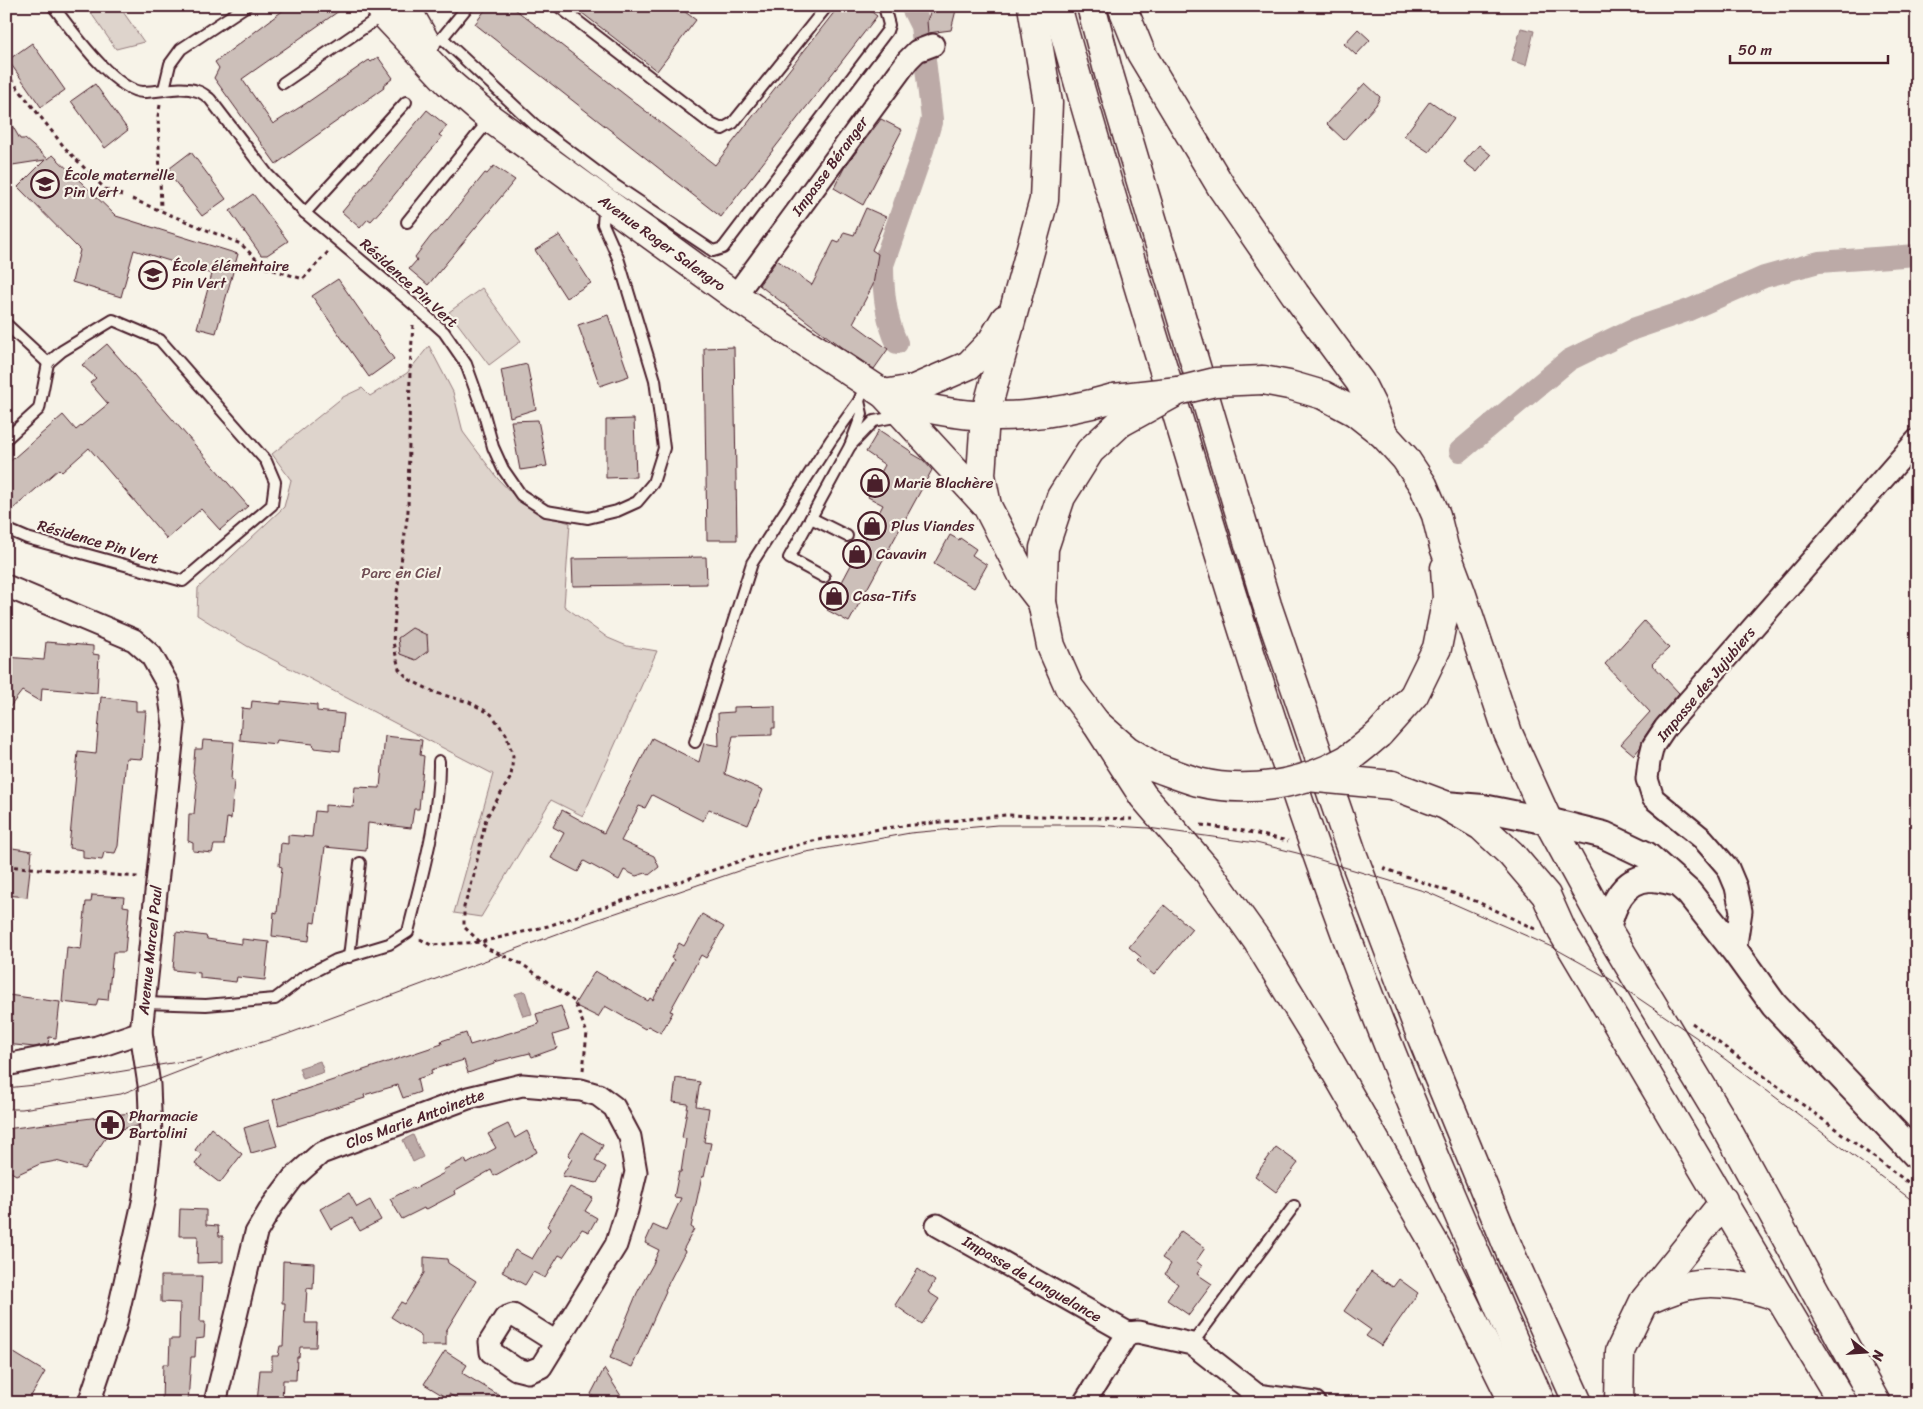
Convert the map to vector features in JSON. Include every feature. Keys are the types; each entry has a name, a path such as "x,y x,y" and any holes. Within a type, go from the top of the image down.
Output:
{"main road":[{"path":"987,506 982,475 985,416 1044,200 1048,103 1032,6"},
{"path":"1057,6 1304,843 1338,913 1374,1010 1487,1280 1541,1403"},
{"path":"1091,6 1112,83 1267,605 1352,853 1422,1038 1513,1259 1578,1403"},
{"path":"1122,6 1142,53 1222,188 1360,382 1383,434"},
{"name":"Avenue Roger Salengro","path":"410,20 448,82"},
{"name":"Avenue Roger Salengro","path":"410,20 448,82 491,118 870,393"},
{"path":"870,393 914,389 969,365 992,342 1020,292"},
{"path":"870,393 935,410 985,416 1046,414 1117,411 1178,391 1215,382 1263,380 1323,395 1355,412 1383,434 1405,458 1422,486 1436,515 1444,547 1508,733 1548,821 1681,1062 1726,1128 1876,1403"},
{"path":"870,393 904,415 987,506 1026,580 1042,602"},
{"path":"1117,411 1061,496 1044,548 1042,602 1051,646 1069,687 1096,723 1138,808 1206,868 1256,939 1314,1034 1437,1248 1514,1403"},
{"path":"1096,723 1127,750 1155,767 1198,782 1234,787 1271,785 1307,777 1346,760 1379,734 1414,695 1436,648 1447,598 1444,547"},
{"path":"1307,777 1392,785 1445,805 1481,826 1510,854 1546,895 1550,931 1622,1032 1843,1403"},
{"path":"1619,1403 1620,1351 1644,1301 1719,1208 1730,1175 1722,1152 1681,1062"},
{"path":"1644,1301 1686,1286 1711,1282 1738,1286 1779,1297"}],"street":[{"name":"Impasse Béranger","path":"735,296 908,60 925,48"},
{"name":"Impasse des Jujubiers","path":"1735,951 1741,911 1736,887 1728,868 1703,839 1654,798 1647,779 1653,746 1666,728 1917,440"},
{"name":"Avenue Marcel Paul","path":"6,586 134,640 151,655 168,686 174,725 141,1032 148,1085 151,1137 144,1198 115,1326 89,1403"},
{"path":"1445,805 1483,808 1548,821 1604,835 1646,855 1689,893 1735,951 1774,1005 1917,1156"},
{"path":"1615,945 1611,910 1619,896 1630,885 1650,878 1678,883"},
{"path":"6,1065 97,1047 141,1032"},
{"name":"Clos Marie Antoinette","path":"215,1403 256,1232 293,1178 321,1153 468,1098 522,1085 581,1090 598,1095 614,1107 630,1137 636,1172 616,1245 556,1342"},
{"name":"Impasse de Longuelance","path":"937,1225 1128,1333"},
{"path":"1084,1403 1128,1333 1138,1332 1192,1344 1257,1395 1315,1403"}],"lane":[{"name":"Résidence Pin Vert","path":"53,6 99,64 132,90 143,92 164,89 197,91 210,99 268,174 305,213 444,332 466,364 484,414 493,447 503,469 521,496 546,510 588,518 617,511 637,502 653,483 664,448 655,380 618,258 603,224 604,212 608,203"},
{"path":"164,89 170,64 181,49 246,6"},
{"path":"283,83 410,20 468,6"},
{"path":"558,6 711,124 722,129 732,123 827,6"},
{"path":"410,20 535,125 616,186 713,251 723,248 887,31 889,25 884,6"},
{"path":"305,213 406,102"},
{"path":"407,222 491,118"},
{"name":"Résidence Pin Vert","path":"6,529 27,538 183,581 272,505 275,482 266,461 160,340 113,320 62,351 48,363"},
{"path":"6,324 48,363 39,409 6,439"},
{"path":"824,576 789,558 850,446 870,393"},
{"path":"695,742 752,563 831,440 870,393"},
{"path":"850,446 874,421 904,415"},
{"path":"811,518 847,536"},
{"path":"144,1003 206,1005 275,999 305,976 336,960 389,944 408,932 427,856 439,778 439,761"},
{"path":"349,957 360,863"},
{"path":"1192,1344 1294,1206"}],"path":[{"path":"6,73 65,148 105,189 122,195"},
{"path":"161,210 158,116 164,89"},
{"path":"132,199 241,244 264,267 303,279 339,241"},
{"path":"414,305 410,369 408,511 392,642 399,669 410,680 436,693 469,702 491,714 506,734 513,756 511,777 486,818 473,879 464,907 464,927 488,949 522,964 574,1001 587,1033 581,1090"},
{"path":"408,932 431,945 481,942 548,926 728,864 813,841 885,828 1006,815 1138,808"},
{"path":"1200,825 1244,831 1304,843"},
{"path":"6,866 158,878"},
{"path":"1377,866 1478,902 1550,931"},
{"path":"1690,1021 1917,1189"}],"green space":[{"path":"86,6 119,6 144,42 116,49"},
{"path":"482,288 521,341 489,365 449,312"},
{"name":"Parc en Ciel","path":"429,346 453,392 463,432 498,479 521,503 545,515 570,523 564,606 608,638 627,646 657,651 583,816 551,800 481,917 454,913 493,774 247,646 197,615 198,588 284,507 291,480 272,454 343,397 362,388 370,396 407,373"}],"shaded area":[{"path":"1521,28 1534,31 1526,65 1512,61"},
{"path":"525,991 532,1014 523,1016 515,994"},
{"path":"320,1061 324,1072 303,1079 299,1068"},
{"path":"413,1135 423,1157 413,1162 403,1140"}],"building":[{"path":"289,6 346,6 242,79 273,124 369,60 371,62 378,57 393,78 383,86 384,88 276,164 214,78 219,68 215,62"},
{"path":"488,6 511,6 715,165 839,6 864,6 877,16 721,217 475,24"},
{"path":"573,6 677,6 696,20 657,71"},
{"path":"939,6 956,10 951,30 928,33 927,21 931,10 937,11"},
{"path":"1358,29 1370,40 1356,55 1344,44"},
{"path":"32,43 65,90 41,107 8,60"},
{"path":"1365,83 1380,97 1376,105 1344,140 1327,124"},
{"path":"95,84 128,130 105,148 71,101"},
{"path":"1430,101 1454,118 1429,152 1404,136"},
{"path":"427,110 447,126 439,135 442,137 390,200 371,221 368,219 360,228 342,212"},
{"path":"6,115 20,139 25,139 48,159 53,155 116,216 238,254 216,333 197,328 212,274 134,250 121,297 72,282 80,250 18,187 45,160 6,166"},
{"path":"881,119 902,130 863,205 834,188 844,168"},
{"path":"1479,145 1491,155 1477,172 1464,162"},
{"path":"191,152 226,199 202,216 170,175 170,168"},
{"path":"494,166 515,180 428,285 409,269 417,260 415,257 485,173 487,174"},
{"path":"253,194 288,241 267,255 261,255 230,211"},
{"path":"866,208 886,217 872,250 878,254 873,285 853,323 888,349 874,369 841,347 759,285 777,260 812,285 834,241 839,243 844,232 854,235"},
{"path":"560,235 591,283 566,298 535,250"},
{"path":"338,279 394,359 369,377 312,296"},
{"path":"608,315 629,376 600,386 578,325"},
{"path":"107,344 248,506 220,530 201,509 167,539 89,448 62,472 59,469 6,515 6,465 63,415 76,430 108,404 90,383 96,378 82,365"},
{"path":"734,347 737,540 707,540 704,348"},
{"path":"527,364 536,409 510,417 501,370"},
{"path":"634,419 636,477 606,478 606,420"},
{"path":"538,420 547,466 520,470 511,421"},
{"path":"879,430 923,460 932,470 849,622 827,610 883,505 868,497 885,465 866,452"},
{"path":"950,535 959,540 960,538 976,549 972,555 987,565 974,588 934,564"},
{"path":"706,557 707,584 573,586 572,559"},
{"path":"1644,621 1669,648 1652,664 1679,693 1655,721 1634,755 1621,744 1650,712 1605,664"},
{"path":"412,628 427,635 428,651 416,660 400,654 398,638"},
{"path":"46,642 93,646 93,654 99,655 97,693 42,688 41,702 22,691 6,712 6,657 44,660"},
{"path":"101,697 136,701 136,711 146,711 142,759 126,758 118,846 115,853 104,852 102,860 83,858 83,850 69,848 78,752 96,754"},
{"path":"252,701 281,704 281,701 317,705 317,711 344,714 340,751 314,748 313,744 277,740 276,744 240,740 242,708 251,709"},
{"path":"775,706 775,728 772,728 772,735 733,736 725,774 763,790 748,825 709,809 703,821 652,795 645,808 639,806 621,841 654,856 659,867 649,875 646,873 636,876 624,870 619,880 584,861 578,872 551,858 564,833 553,827 562,810 604,833 652,738 699,762 704,743 719,746 718,713 734,712 734,707"},
{"path":"385,736 422,740 420,755 424,756 419,809 414,809 411,828 368,823 366,851 325,847 315,923 311,922 309,941 272,936 274,912 277,913 282,867 279,866 281,843 288,844 288,835 312,837 315,811 325,812 325,805 353,807 355,787 380,788"},
{"path":"203,740 234,742 231,780 234,781 231,819 227,818 224,845 214,845 212,853 193,851 193,843 188,841 189,814 194,814 197,785 193,772 195,749 202,749"},
{"path":"6,847 32,851 27,897 6,895"},
{"path":"92,895 124,897 123,906 129,907 125,952 113,952 108,1000 98,999 96,1006 62,1002 67,947 81,949 86,902 91,902"},
{"path":"1164,905 1192,929 1154,975 1137,961 1141,957 1129,947"},
{"path":"702,914 724,927 706,958 701,955 670,1011 673,1012 661,1033 648,1026 645,1029 605,1006 598,1017 574,1005 595,971 648,1001 650,998 653,1000 674,960 671,958 679,943 684,946"},
{"path":"176,932 242,944 242,939 269,942 265,980 237,977 236,982 200,978 200,973 173,970"},
{"path":"8,995 60,1002 56,1038 49,1037 48,1044 34,1047 6,1044"},
{"path":"561,1006 569,1030 553,1035 557,1048 532,1057 530,1053 494,1062 494,1064 468,1073 464,1060 431,1070 432,1074 417,1079 420,1092 403,1098 398,1085 364,1095 365,1098 279,1125 273,1100 442,1044 441,1041 466,1033 470,1045 539,1024 536,1014"},
{"path":"676,1078 700,1082 696,1106 709,1108 704,1142 711,1143 691,1227 694,1229 632,1367 610,1358 637,1293 659,1250 645,1243 653,1225 666,1231 681,1198 674,1197 679,1172 681,1172 686,1139 682,1138 688,1104 673,1102"},
{"path":"138,1112 138,1126 110,1131 85,1169 56,1161 40,1164 16,1175 6,1169 6,1129"},
{"path":"269,1120 277,1146 251,1153 244,1128"},
{"path":"508,1124 515,1138 527,1131 537,1152 494,1176 491,1170 454,1191 455,1194 425,1210 424,1208 402,1219 390,1199 444,1173 443,1170 465,1159 467,1164 496,1148 488,1134"},
{"path":"211,1128 242,1154 220,1183 195,1164 202,1155 195,1150"},
{"path":"582,1132 603,1145 595,1161 606,1167 597,1183 562,1176 572,1159 568,1155"},
{"path":"1276,1147 1298,1163 1276,1192 1255,1176"},
{"path":"570,1187 593,1198 585,1211 597,1218 589,1232 582,1229 563,1257 559,1255 545,1278 533,1272 525,1285 502,1272 515,1250 532,1259 550,1229 547,1226"},
{"path":"349,1193 357,1207 370,1200 381,1220 360,1231 352,1218 331,1229 320,1209"},
{"path":"180,1209 206,1210 206,1225 218,1226 219,1236 223,1236 223,1262 197,1263 198,1236 179,1236"},
{"path":"1181,1231 1205,1248 1196,1261 1202,1266 1197,1274 1212,1284 1189,1315 1167,1300 1178,1284 1165,1274 1171,1264 1162,1258"},
{"path":"424,1257 447,1259 448,1263 476,1281 446,1331 446,1345 421,1345 421,1336 391,1317 401,1302 405,1304 424,1273"},
{"path":"283,1261 314,1263 313,1289 307,1288 305,1323 317,1323 316,1347 300,1347 299,1357 297,1357 296,1380 283,1380 282,1403 257,1403 260,1370 272,1370 272,1356 278,1356 280,1346 283,1346 285,1303 282,1303"},
{"path":"918,1269 935,1281 928,1292 939,1299 922,1324 895,1305"},
{"path":"1371,1272 1393,1287 1399,1279 1418,1293 1381,1346 1366,1336 1371,1330 1344,1311"},
{"path":"161,1276 202,1276 200,1322 205,1322 204,1338 196,1339 195,1357 191,1357 188,1403 162,1403 163,1364 169,1364 170,1339 179,1339 180,1303 161,1302"},
{"path":"6,1348 45,1372 27,1403 6,1403"},
{"path":"445,1351 467,1365 462,1373 512,1403 464,1403 449,1394 447,1398 424,1384"},
{"path":"604,1369 621,1396 611,1403 597,1403 591,1394"}],"waterway":[{"path":"897,343 890,325 886,305 883,265 932,119 921,26 911,6"},
{"path":"1460,451 1569,360 1633,329 1689,310 1764,277 1819,262 1917,255"}],"tram line":[{"path":"6,1109 22,1109 121,1094 227,1053 285,1035 581,925 744,869 801,853 910,833 997,825 1097,825 1148,828 1256,843 1297,853 1427,892 1554,948 1610,979 1697,1038 1917,1204"},
{"path":"6,1088 45,1084 202,1058"}],"place":[{"name":"École maternelle Pin Vert","path":"45,184"},
{"name":"École élémentaire Pin Vert","path":"153,275"},
{"name":"Marie Blachère","path":"875,483"},
{"name":"Plus Viandes","path":"872,526"},
{"name":"Cavavin","path":"857,554"},
{"name":"Casa-Tifs","path":"834,596"},
{"name":"Pharmacie Bartolini","path":"110,1125"}]}
